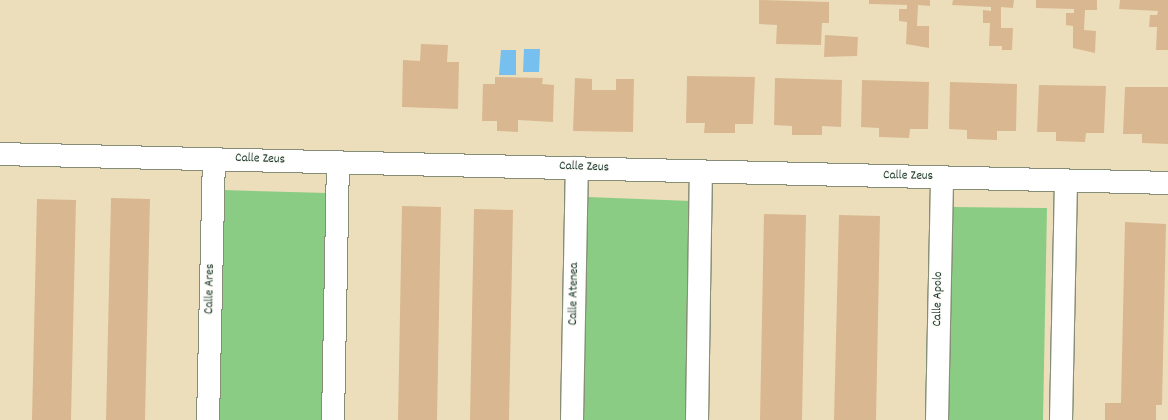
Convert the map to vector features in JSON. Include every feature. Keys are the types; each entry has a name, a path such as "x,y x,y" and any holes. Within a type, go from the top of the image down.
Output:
{"street":[{"name":"Calle Zeus","path":"0,154 1168,183"},
{"name":"Calle Ares","path":"208,420 214,159"},
{"path":"333,420 338,162"},
{"name":"Calle Atenea","path":"572,420 577,168"},
{"path":"697,420 702,172"},
{"name":"Calle Apolo","path":"937,420 942,178"},
{"path":"1061,420 1066,181"}],"green space":[{"path":"223,190 327,193 322,420 218,420"},
{"path":"588,197 691,201 687,420 584,420"},
{"path":"952,207 1047,208 1043,420 948,420"}],"water":[{"path":"524,49 540,49 539,72 523,72"},
{"path":"501,50 516,50 516,75 499,75"}],"building":[{"path":"759,0 829,2 829,23 822,23 821,45 776,44 777,25 759,24"},
{"path":"869,0 930,0 930,6 918,5 917,26 929,26 929,48 906,44 907,22 899,21 899,9 907,9 907,5 869,4"},
{"path":"953,0 1014,0 1013,8 1001,7 1001,28 1013,28 1012,50 1002,50 1002,46 989,46 990,23 983,23 983,10 991,11 991,7 952,5"},
{"path":"1036,0 1097,0 1097,10 1085,10 1084,30 1096,31 1095,53 1073,48 1073,26 1066,25 1066,13 1074,13 1074,9 1036,8"},
{"path":"1120,0 1168,0 1168,50 1156,50 1157,27 1149,27 1150,15 1157,15 1158,11 1119,9"},
{"path":"825,35 858,37 857,56 824,57"},
{"path":"421,44 448,45 447,62 459,62 458,109 402,107 403,60 420,61"},
{"path":"687,76 755,77 753,124 735,124 735,133 704,133 705,123 686,123"},
{"path":"495,77 543,78 542,84 554,85 553,122 518,120 518,132 497,131 497,121 482,121 483,84 495,84"},
{"path":"575,78 592,79 592,90 616,90 616,79 634,79 633,132 573,131"},
{"path":"775,78 842,80 841,127 822,126 822,135 792,135 792,126 774,125"},
{"path":"862,80 929,82 928,129 910,129 909,138 879,137 879,128 861,127"},
{"path":"950,82 1017,84 1016,131 997,131 997,140 967,139 967,130 949,129"},
{"path":"1039,85 1106,86 1104,133 1086,133 1085,142 1056,141 1056,132 1037,132"},
{"path":"1125,87 1168,87 1168,144 1142,143 1142,134 1123,134"},
{"path":"111,198 150,199 145,420 106,420"},
{"path":"37,199 76,200 71,420 32,420"},
{"path":"402,206 441,207 437,420 398,420"},
{"path":"474,209 513,210 509,420 470,420"},
{"path":"764,214 806,215 802,420 760,420"},
{"path":"839,215 880,216 876,420 834,420"},
{"path":"1125,222 1166,224 1162,405 1156,405 1156,420 1105,420 1105,403 1121,403"}]}
